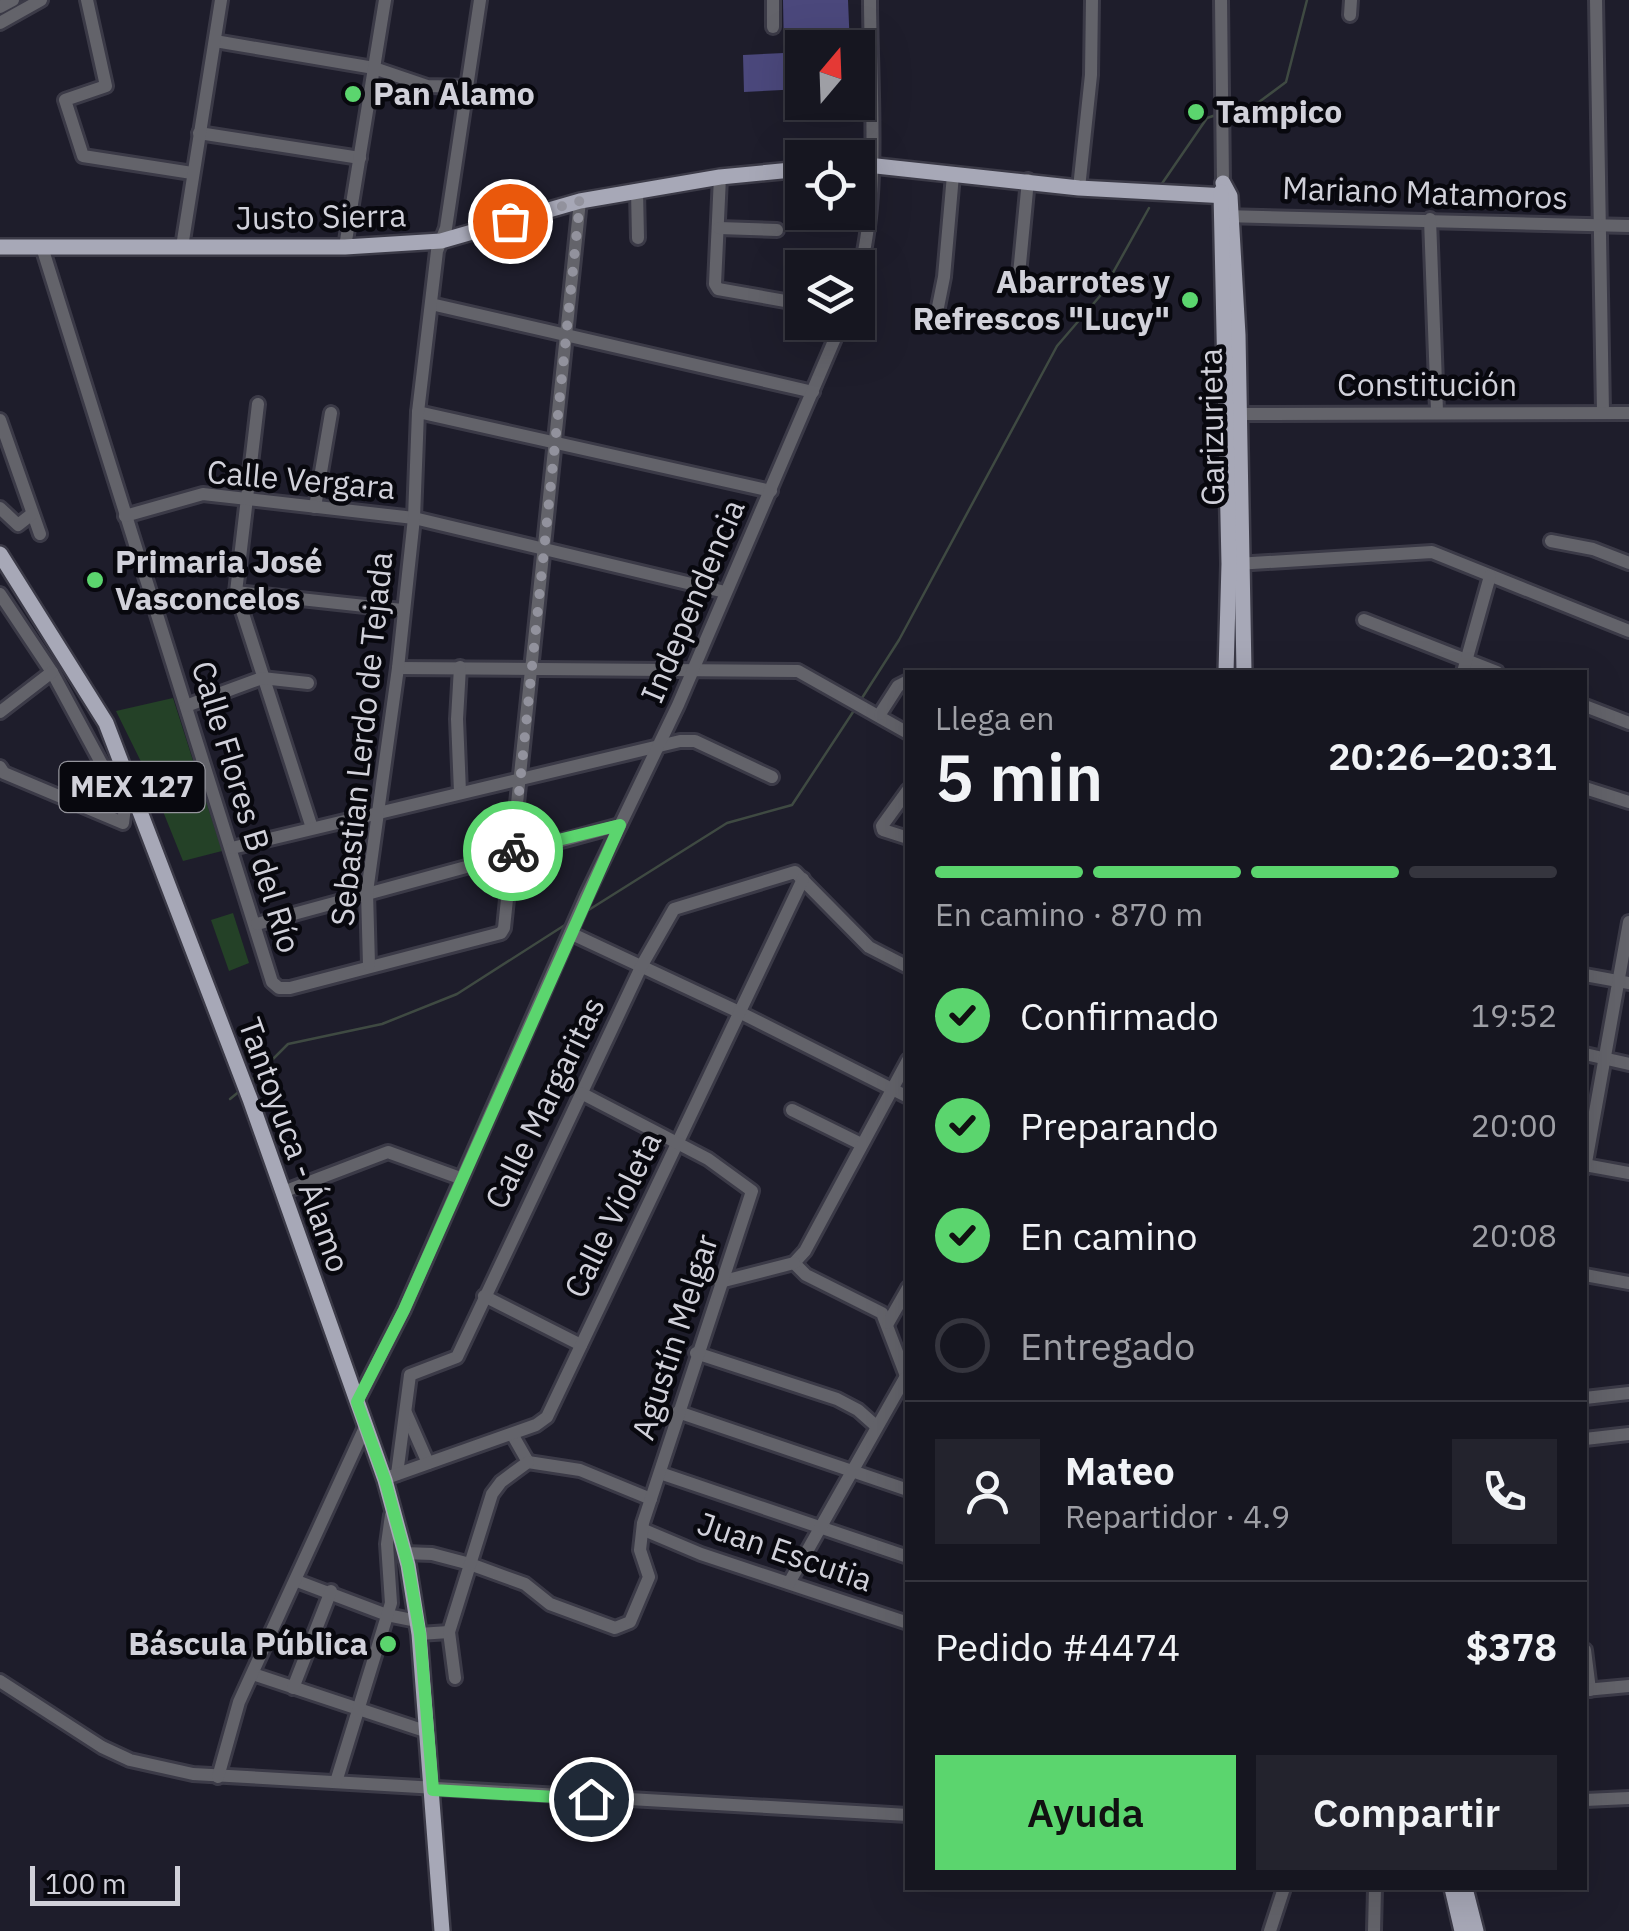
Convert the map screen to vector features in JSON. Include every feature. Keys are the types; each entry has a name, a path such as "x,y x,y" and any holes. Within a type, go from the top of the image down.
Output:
{"main road":[{"path":"875,165 1080,188 1224,191"},
{"name":"Justo Sierra","path":"0,246 345,247 441,241 580,201 720,177 785,171"},
{"name":"Garizurieta","path":"1224,191 1236,564 1244,670"},
{"name":"Tantoyuca - Álamo","path":"0,554 106,723 250,1099 357,1402 391,1477 392,1516 404,1553 418,1627 433,1790"},
{"name":"Garizurieta","path":"1226,670 1236,564"},
{"name":"MEX 127","path":"433,1790 442,1931"},
{"path":"1452,1890 1462,1931"},
{"path":"1466,1890 1476,1931"}],"street":[{"path":"0,7 13,0"},
{"path":"0,23 41,0"},
{"path":"87,0 106,86 64,100 82,156 192,173"},
{"path":"182,247 222,0"},
{"path":"345,247 385,0"},
{"path":"441,241 480,0"},
{"path":"773,0 773,27"},
{"path":"865,140 870,0"},
{"path":"1080,188 1091,75 1092,0"},
{"name":"Garizurieta","path":"1221,0 1224,191"},
{"path":"1350,0 1350,15"},
{"path":"1596,0 1603,412"},
{"path":"215,41 374,68 426,86 468,87"},
{"path":"198,132 360,158"},
{"path":"936,317 944,277 953,175"},
{"path":"720,177 715,284 718,289 785,301"},
{"path":"1018,285 1028,180"},
{"path":"637,191 638,238"},
{"path":"369,965 501,933 534,668 580,201"},
{"name":"Mariano Matamoros","path":"1225,216 1629,226"},
{"path":"1430,219 1437,411"},
{"path":"720,228 778,230"},
{"name":"Sebastian Lerdo de Tejada","path":"369,965 367,892 398,668 414,518 418,412 441,241"},
{"name":"Calle Flores B del Río","path":"42,246 272,982 279,988 290,988 369,965"},
{"path":"431,304 813,392"},
{"name":"Independencia","path":"357,1402 404,1310 571,929 660,744 835,340"},
{"path":"258,404 236,592 312,828"},
{"path":"418,412 771,491"},
{"name":"Constitución","path":"1232,414 1629,413"},
{"path":"315,507 331,414"},
{"path":"0,420 40,534"},
{"name":"Calle Vergara","path":"125,516 203,494 414,518 724,592"},
{"path":"0,508 18,525 32,514"},
{"path":"1551,541 1593,549 1629,563"},
{"path":"1236,564 1432,552 1629,631"},
{"path":"1364,620 1465,667 1490,576"},
{"path":"236,592 402,610"},
{"path":"0,767 122,823 126,807 52,672 1,597"},
{"path":"460,667 460,792"},
{"path":"398,668 798,671 905,731"},
{"path":"0,712 52,672"},
{"path":"186,706 262,678 308,683"},
{"path":"876,712 902,683"},
{"path":"1587,707 1629,724"},
{"path":"232,848 660,744 695,742 772,777"},
{"path":"1587,789 1629,802"},
{"path":"905,794 882,826 883,830 905,837"},
{"path":"257,924 620,825"},
{"name":"Calle Margaritas","path":"391,1477 410,1374 456,1357 642,965 674,909 790,870 803,879"},
{"path":"803,879 870,948 905,966"},
{"name":"Calle Violeta","path":"391,1477 512,1434 547,1417 803,879"},
{"path":"1587,1154 1603,1058 1623,982 1629,922"},
{"path":"571,929 905,1096"},
{"path":"1587,975 1623,982"},
{"path":"1587,1054 1629,1064"},
{"path":"720,1282 794,1264 806,1252 905,1066"},
{"path":"581,1094 680,1144"},
{"path":"792,1110 861,1144"},
{"name":"Agustín Melgar","path":"470,1564 526,1584 550,1604 615,1628 630,1622 649,1577 640,1550 651,1500 696,1353 752,1192 680,1144"},
{"path":"283,1192 388,1152 460,1178"},
{"path":"1587,1166 1629,1173"},
{"path":"794,1264 806,1274 873,1306 888,1324 905,1376"},
{"path":"1587,1275 1629,1283"},
{"path":"888,1324 905,1293"},
{"path":"484,1296 581,1344"},
{"path":"696,1353 836,1398 876,1426"},
{"path":"789,1583 905,1381"},
{"path":"1587,1395 1629,1392"},
{"path":"405,1411 428,1462"},
{"path":"678,1412 905,1489"},
{"path":"218,1777 230,1723 366,1425"},
{"path":"512,1434 528,1462"},
{"path":"1587,1439 1629,1434"},
{"path":"455,1678 450,1632 492,1494 501,1482 528,1462 580,1470 651,1500"},
{"path":"660,1472 905,1556"},
{"path":"336,1782 390,1603 387,1544 392,1516"},
{"name":"Juan Escutia","path":"644,1530 905,1622"},
{"path":"404,1553 432,1554 470,1564"},
{"path":"297,1581 418,1627 450,1632"},
{"path":"292,1688 330,1591"},
{"path":"253,1674 425,1732"},
{"path":"0,1680 102,1747 130,1760 218,1777 905,1816"},
{"path":"1587,1690 1629,1686"},
{"path":"1587,1800 1629,1798"},
{"path":"1270,1931 1283,1890"},
{"path":"1374,1931 1375,1890"}],"green space":[{"path":"173,698 222,851 183,861 152,784 116,711"},
{"path":"233,913 249,963 229,971 211,920"}],"building":[{"path":"783,0 848,0 849,30 785,30 785,90 744,92 743,55 784,53"}],"waterway":[{"path":"1229,111 1259,102 1286,82 1307,0"},
{"path":"1161,185 1207,118 1216,115"},
{"path":"862,698 899,640 1057,346 1100,296 1149,208"},
{"path":"587,911 727,823 792,805 855,709"},
{"path":"250,1082 288,1044 382,1024 457,994 568,923"},
{"path":"230,1099 241,1090"}],"way so far":[{"path":"510,221 580,201 513,851"}],"place":[{"name":"Pan Alamo","path":"353,94"},
{"name":"Tampico","path":"1196,112"},
{"name":"Abarrotes y Refrescos \"Lucy\"","path":"1190,300"},
{"name":"Primaria José Vasconcelos","path":"95,580"},
{"name":"Báscula Pública","path":"388,1644"}],"route":[{"path":"513,851 620,825 404,1310 357,1402 385,1480 408,1565 420,1634 433,1790 591,1799"}]}
